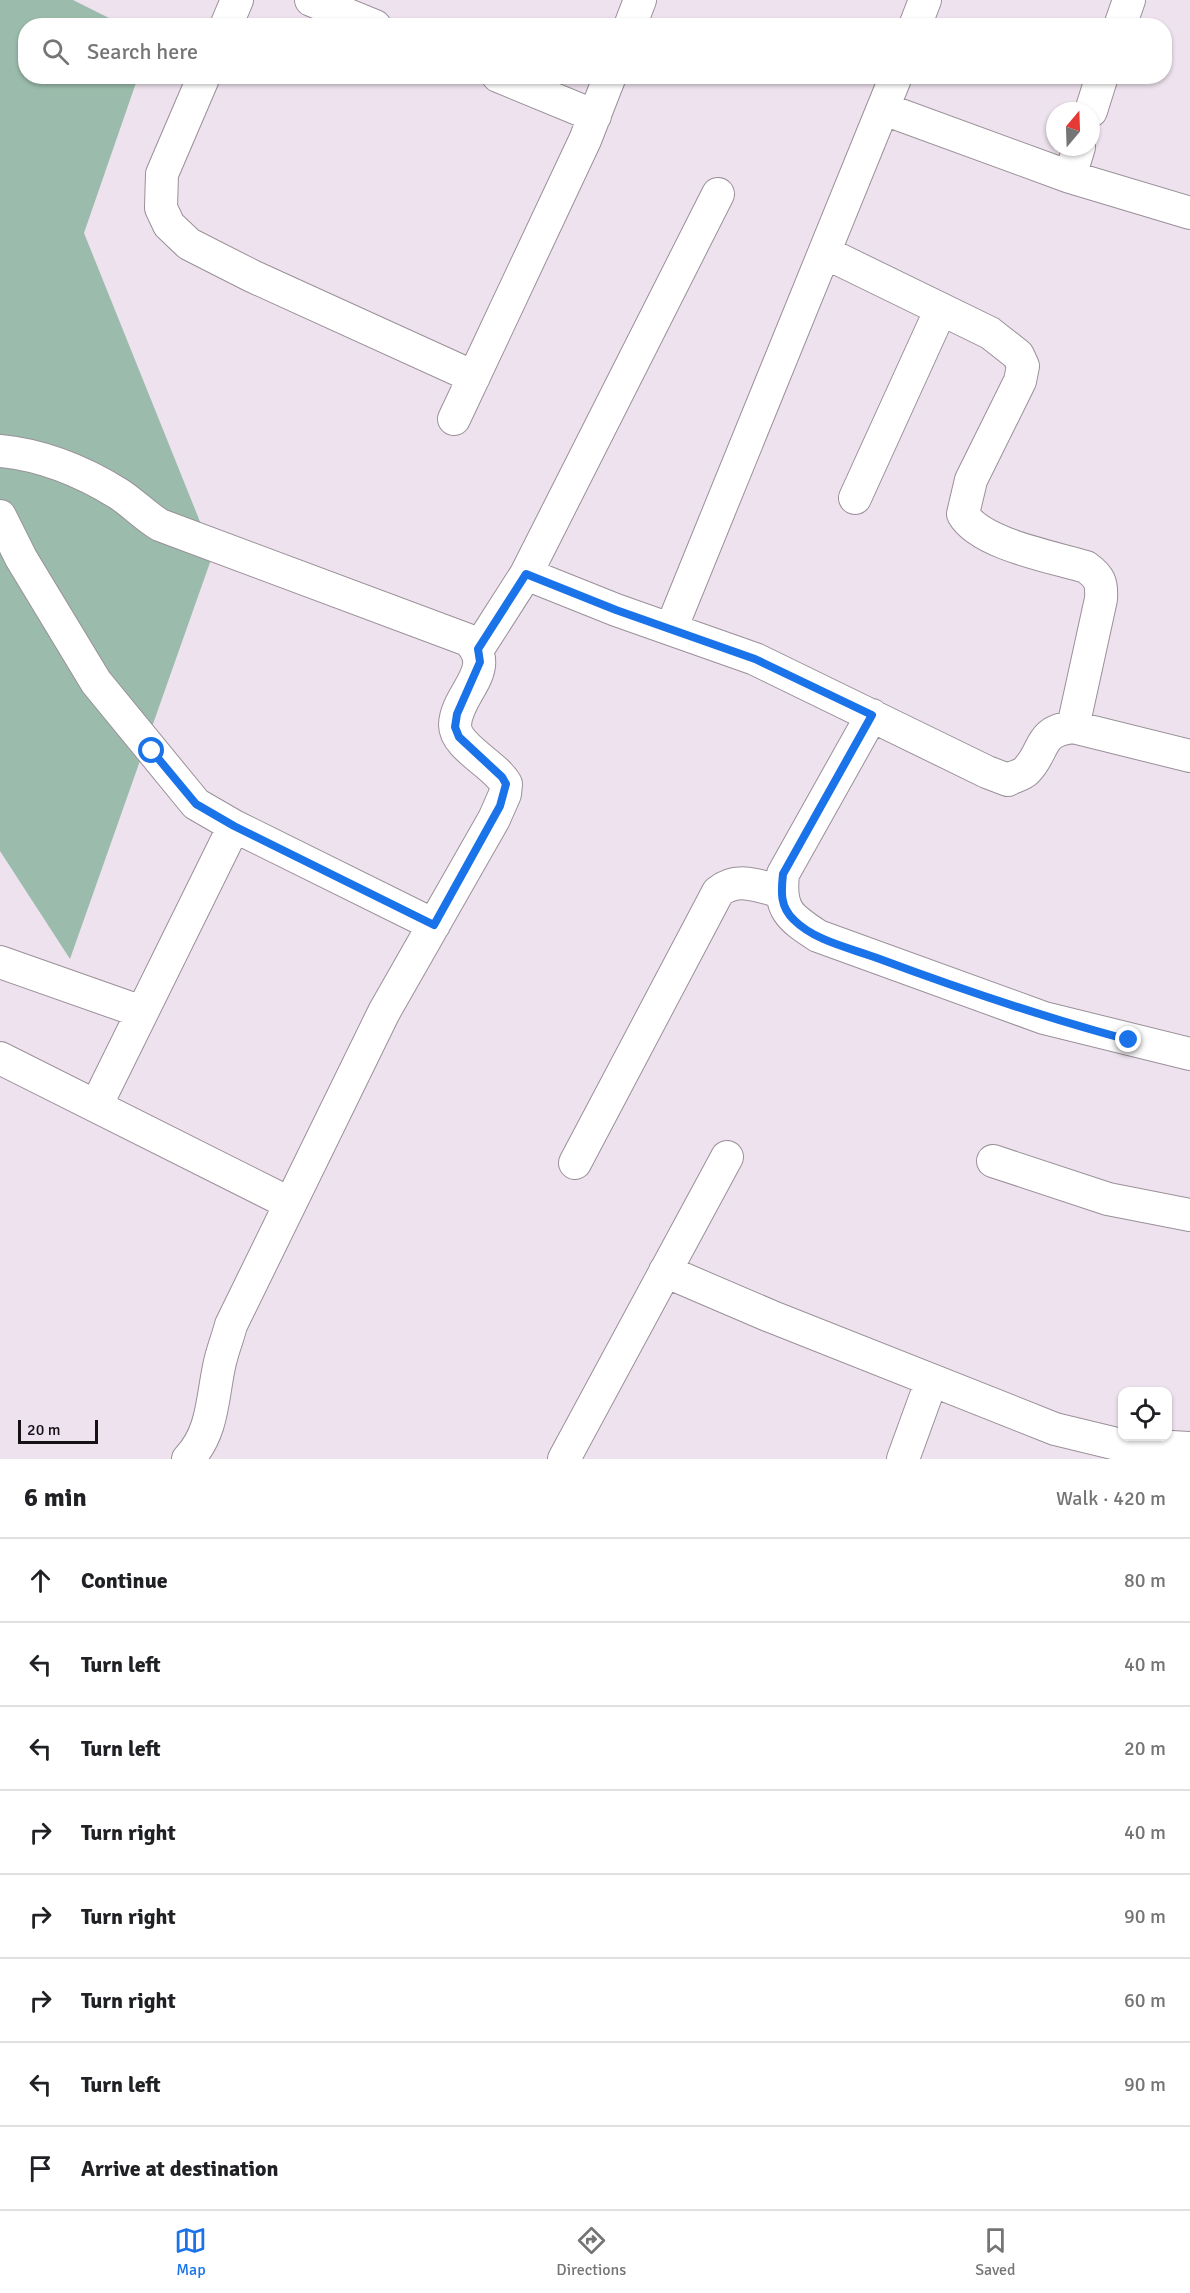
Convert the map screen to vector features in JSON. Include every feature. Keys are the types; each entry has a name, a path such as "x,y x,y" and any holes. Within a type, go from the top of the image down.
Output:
{"street":[{"path":"229,18 237,0"},
{"path":"311,0 355,18"},
{"path":"633,18 640,0"},
{"path":"918,18 925,0"},
{"path":"1123,18 1129,0"},
{"path":"201,84 162,174 161,208 169,225 189,244 252,276 474,377"},
{"path":"517,84 595,116"},
{"path":"454,419 595,116 607,84"},
{"path":"671,629 893,84"},
{"path":"1094,102 1099,84"},
{"path":"884,110 1070,177 1190,213"},
{"path":"1070,177 1076,156"},
{"path":"478,649 526,574 718,194"},
{"path":"826,253 999,339 1018,355 1023,366 1020,381 971,480 963,514 969,524 992,537 1086,567 1098,576 1102,585 1073,726"},
{"path":"855,498 941,309"},
{"path":"0,450 40,457 64,465 120,495 160,525 468,640 478,649 480,662 457,714 455,727 459,737 502,777 506,784 505,794 494,819 384,1012 231,1325 220,1362 206,1435 199,1448 188,1459"},
{"path":"0,516 21,558 96,682 196,804 234,826 434,925"},
{"path":"526,574 755,659 987,772 1008,780 1025,772 1050,732 1073,726 1190,756"},
{"path":"872,715 783,874 781,892 785,909 795,921 818,936 1044,1017 1190,1054"},
{"path":"96,1106 234,826"},
{"path":"575,1163 718,892 727,884 738,883 781,892"},
{"path":"0,962 142,1012"},
{"path":"0,1058 289,1203"},
{"path":"564,1459 727,1158"},
{"path":"993,1161 1108,1199 1190,1215"},
{"path":"665,1271 931,1382 1055,1429 1117,1444 1190,1448"},
{"path":"903,1459 931,1382"}],"green space":[{"path":"0,0 73,0 109,18 18,18 18,84 136,84 84,233 213,554 70,959 0,851"}],"route":[{"path":"152,751 196,804 234,826 434,925 494,819 505,794 506,784 502,777 470,749 459,737 455,727 457,714 475,679 480,662 478,649 526,574 616,610 755,659 872,715 783,874 781,892 785,909 795,921 818,936 966,990 1044,1017 1129,1040"}]}
